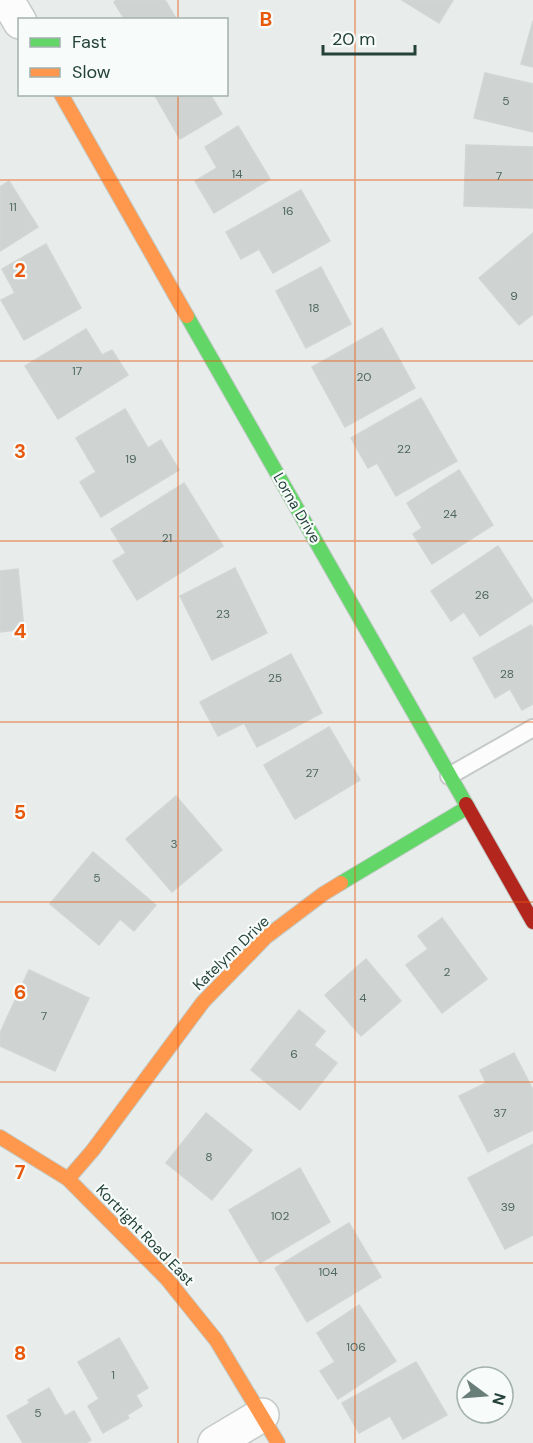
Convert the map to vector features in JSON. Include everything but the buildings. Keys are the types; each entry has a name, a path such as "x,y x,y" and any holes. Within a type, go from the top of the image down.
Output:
{"street":[{"path":"7,0 18,19"},
{"name":"Lorna Drive","path":"62,96 533,922"},
{"name":"Katelynn Drive","path":"68,1179 93,1150 203,1002 266,937 323,894 468,807"},
{"name":"Kortright Road East","path":"0,1137 68,1179 167,1279 216,1340 278,1443"},
{"path":"215,1443 262,1415"}],"lane":[{"path":"449,776 533,728"}],"traffic: fast":[{"path":"187,316 466,804"},
{"path":"341,883 468,807"}],"traffic: slow":[{"path":"62,96 187,316"},
{"path":"68,1179 93,1150 203,1002 266,937 341,883"},
{"path":"0,1137 68,1179 167,1279 216,1340 278,1443"}],"traffic: jam":[{"path":"466,804 533,922"}]}
